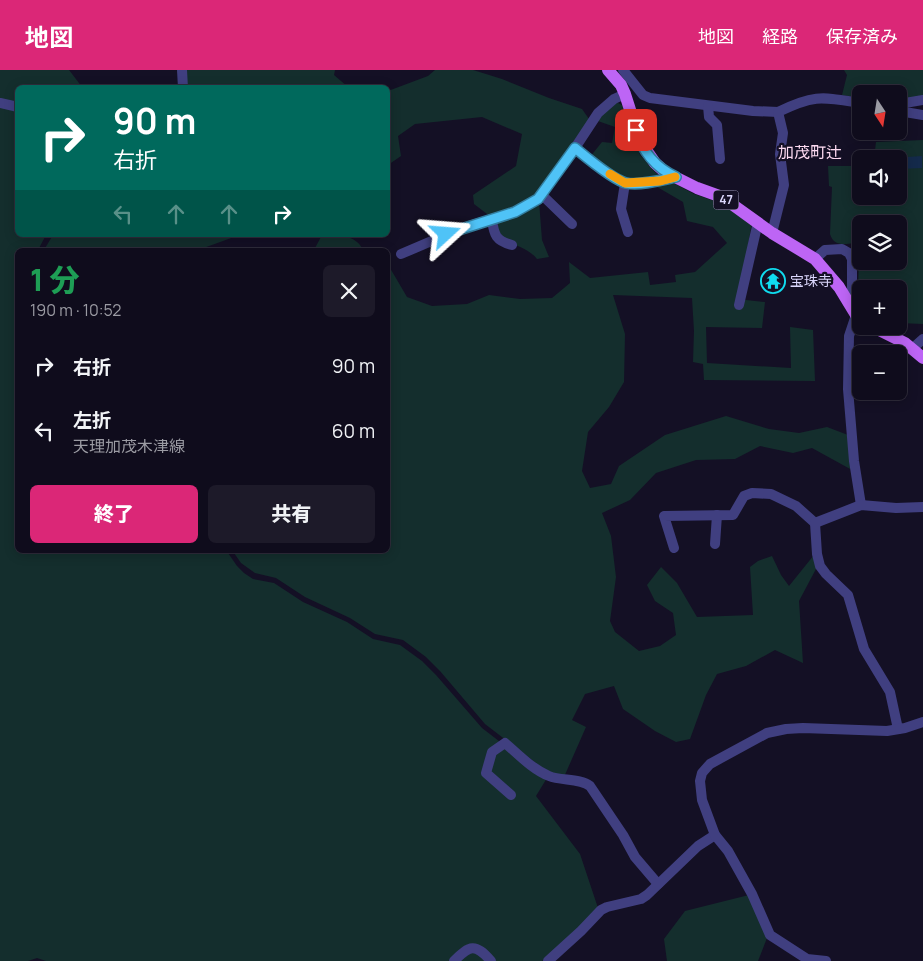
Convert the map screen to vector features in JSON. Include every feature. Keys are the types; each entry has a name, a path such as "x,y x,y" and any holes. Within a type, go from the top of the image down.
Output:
{"main road":[{"name":"47","path":"608,70 621,85 640,141 646,152 665,172 697,188 722,197 772,233 815,259 852,308"},
{"path":"890,335 905,342 923,358"}],"street":[{"path":"182,70 183,85"},
{"path":"623,70 643,95 650,98 708,106 778,112 798,102 816,97 852,101"},
{"path":"401,254 462,228 492,220 524,208 542,195 553,176 575,148 598,112 614,99 625,94"},
{"path":"908,102 923,100"},
{"path":"0,103 15,106"},
{"path":"708,106 709,117 717,125 720,160"},
{"path":"772,233 784,185 780,154 783,133 778,112"},
{"path":"908,112 923,115"},
{"path":"575,148 625,183 660,181 676,177"},
{"path":"625,183 621,209 628,232"},
{"path":"542,195 572,224"},
{"path":"492,220 494,233 502,242 512,245"},
{"path":"739,306 758,222"},
{"path":"815,259 825,250 842,249 849,253 852,259 852,280"},
{"path":"852,332 850,336 848,389 854,461 861,505"},
{"path":"913,348 923,339"},
{"path":"674,548 664,516 733,515 744,496 752,493 771,494 796,506 815,523 817,554 820,566 848,596 864,649 890,692 898,730"},
{"path":"815,523 861,505 896,508 923,507"},
{"path":"715,544 717,515"},
{"path":"826,961 807,959 770,935 752,894 728,851 715,835 702,800 700,781 702,773 710,764 767,733 803,728 855,731 898,730 923,722"},
{"path":"511,795 486,773 492,752 505,743 543,774 559,779 586,783 590,786 623,835 635,857 658,884"},
{"path":"548,961 568,945 601,910 607,906 641,899 698,846 715,835"},
{"path":"454,961 466,949 473,947 481,950 491,961"}],"green space":[{"path":"0,70 69,70 80,85 15,85 15,103 0,99"},
{"path":"185,70 335,70 334,75 346,85 186,85"},
{"path":"435,70 473,70 582,109 589,119 540,193 523,206 491,217 474,204 473,195 516,166 522,134 482,117 415,124 398,136 401,156 390,164 390,90 428,76"},
{"path":"844,70 923,70 923,96 908,98 908,85 852,85 852,97 842,95 847,75"},
{"path":"616,102 622,105 640,155 660,177 626,180 590,157 602,142 612,143 615,127 595,120"},
{"path":"0,106 15,110 15,237 45,237 39,248 15,248 15,553 228,553 237,566 253,579 274,583 303,602 347,622 373,639 400,645 422,661 436,675 482,728 547,778 536,796 580,854 598,908 558,948 542,961 496,961 488,952 469,944 461,948 449,961 46,961 37,958 28,961 0,961"},
{"path":"923,140 923,324 907,323 907,280 858,280 859,270 907,270 907,215 852,215 852,243 837,243 830,234 832,187 829,186 828,166 852,166 852,205 907,205 907,150 875,150 876,142"},
{"path":"670,181 694,194 720,203 752,222 737,299 765,302 762,328 706,327 707,363 791,368 790,327 813,330 815,381 704,380 703,364 693,362 692,298 613,295 625,334 624,382 609,407 588,432 582,471 590,488 611,484 619,466 665,435 726,416 769,429 799,433 827,427 848,435 852,470 812,448 793,453 760,446 735,459 696,460 656,473 630,500 602,513 611,536 616,577 610,621 615,632 639,651 660,646 676,635 673,613 655,601 647,585 661,567 677,583 697,617 753,615 750,567 758,561 772,556 781,575 789,586 814,555 817,567 799,601 803,663 775,650 746,666 717,674 706,695 690,739 676,742 655,731 623,709 614,686 585,694 572,720 586,727 564,777 549,773 485,724 440,671 426,657 403,640 375,634 350,618 305,597 276,578 255,573 241,563 234,553 390,553 390,268 407,297 432,306 467,304 489,295 520,299 552,298 570,283 569,262 590,278 648,272 650,285 676,282 675,275 695,272 727,243 713,227 687,221 683,202 652,184"},
{"path":"539,201 542,240 549,257 537,259 528,251 503,237 496,221"},
{"path":"52,237 234,237 204,248 45,248"},
{"path":"321,237 348,237 356,241 362,248 315,248"},
{"path":"749,895 767,938 758,961 667,961 664,939 685,911"},
{"path":"472,952 478,954 485,961 460,961"}],"water":[{"path":"922,156 922,168 907,169 907,157"}],"slow traffic":[{"path":"610,174 625,183 660,181 675,177"}],"place":[{"name":"宝珠寺","path":"773,281"}],"district":[{"name":"加茂町辻","path":"810,152"}],"route":[{"path":"446,234 515,212 538,199 575,148 618,180 625,183 660,181 676,177 665,172 654,163 646,152 636,130"}]}
